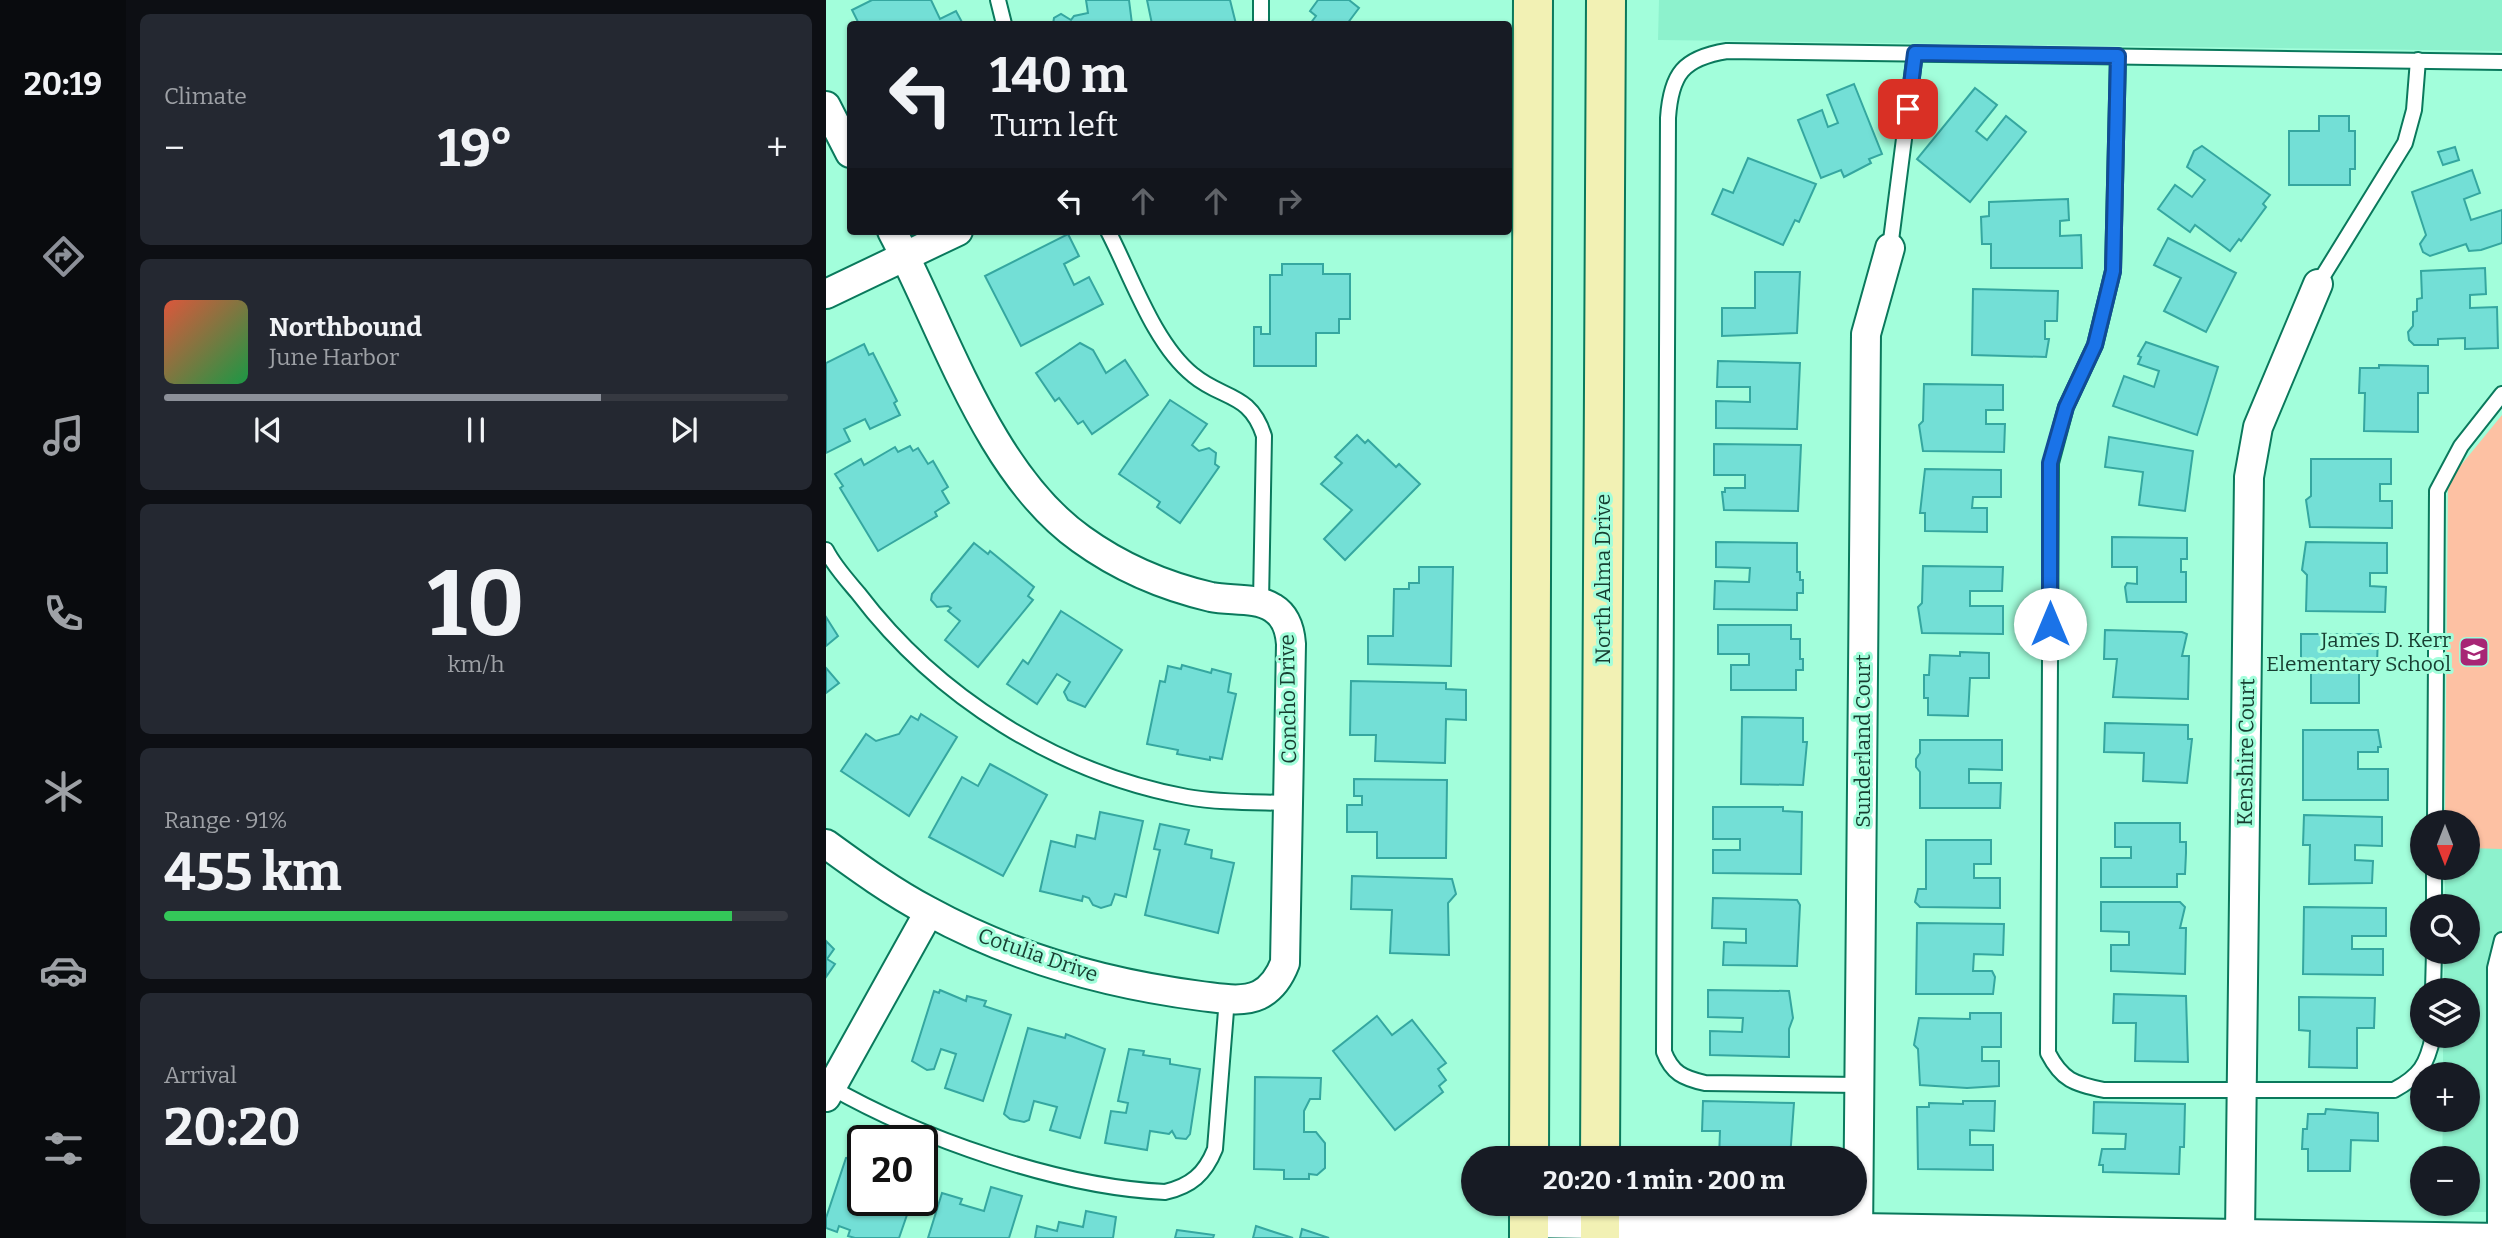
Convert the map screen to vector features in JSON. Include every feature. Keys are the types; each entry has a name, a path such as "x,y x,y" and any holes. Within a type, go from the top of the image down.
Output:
{"main road":[{"path":"1529,1146 1533,0"},
{"name":"North Alma Drive","path":"1600,1146 1606,0"}],"street":[{"path":"826,106 847,147"},
{"path":"894,235 998,449 1044,507 1079,538 1139,574 1171,587 1214,598 1261,602"},
{"path":"826,294 950,235"},
{"name":"Sunderland Court","path":"1858,1233 1866,334 1890,248"},
{"name":"Kenshire Court","path":"2240,1234 2249,477 2258,427 2318,284"},
{"name":"Concho Drive","path":"1261,602 1279,613 1290,631 1285,963 1271,987"},
{"name":"Cotulia Drive","path":"826,844 882,885 929,912 977,935 1080,972 1148,988 1227,998 1246,999 1271,987"},
{"path":"828,1089 929,912"},
{"path":"1529,1222 1600,1222 1858,1233 2502,1238"}],"lane":[{"path":"998,0 1003,21"},
{"path":"1261,0 1261,21"},
{"path":"1860,1085 1705,1083 1685,1078 1670,1068 1664,1052 1669,104 1670,91 1678,72 1703,55 1727,51 2502,62"},
{"path":"1890,248 1915,53"},
{"path":"2118,56 2113,271 2098,334 2066,407 2050,463 2048,1053 2058,1072 2078,1084 2104,1090 2394,1090 2413,1080 2428,1060 2430,1048"},
{"path":"2318,284 2404,144 2414,110 2418,61"},
{"path":"1110,235 1174,358 1195,377 1240,400 1259,422 1264,436 1261,602"},
{"path":"2435,810 2437,491 2460,446 2502,394"},
{"path":"826,551 883,626 947,687 1021,736 1101,773 1187,797 1288,803"},
{"path":"2496,1238 2498,995 2495,968 2502,940"},
{"path":"828,1089 974,1150 1057,1174 1165,1192 1182,1188 1197,1179 1208,1166 1215,1149 1227,998"}],"shaded area":[{"path":"1659,0 2502,0 2502,51 1658,40"},
{"path":"2502,415 2502,1212 2480,1212 2480,1146 2442,1146 2443,1132 2480,1132 2480,1062 2443,1062 2443,1048 2480,1048 2480,978 2444,978 2444,964 2480,964 2480,894 2445,894 2445,880 2480,880 2480,810 2447,810"},
{"path":"2502,415 2502,849 2480,848 2480,810 2445,810 2448,481"}],"building":[{"path":"872,0 931,0 940,19 956,11 961,21 858,21 852,10"},
{"path":"1086,0 1129,0 1132,21 1054,21 1061,14 1071,20 1074,16 1088,13"},
{"path":"1147,0 1230,0 1235,21 1151,21"},
{"path":"1318,0 1349,0 1359,8 1349,21 1312,21 1316,16 1310,11"},
{"path":"1854,84 1882,154 1869,159 1871,163 1844,177 1841,170 1821,178 1798,120 1822,110 1828,127 1838,123 1827,95"},
{"path":"1975,88 1997,105 1976,131 1987,140 2006,116 2026,132 1970,202 1917,159"},
{"path":"2319,116 2349,116 2349,131 2355,131 2355,169 2350,169 2350,185 2289,185 2289,131 2319,131"},
{"path":"2202,146 2270,195 2263,204 2266,207 2241,241 2239,239 2230,251 2195,225 2190,232 2158,209 2175,185 2192,197 2205,180 2187,167 2194,151"},
{"path":"2455,147 2459,160 2443,165 2438,152"},
{"path":"1748,158 1816,184 1799,222 1795,220 1783,245 1712,214 1723,189 1733,193"},
{"path":"2472,170 2480,193 2464,199 2471,220 2502,210 2502,243 2469,251 2466,244 2430,256 2423,252 2420,244 2426,235 2412,192"},
{"path":"2068,199 2069,220 2060,221 2060,236 2081,235 2082,268 1991,268 1991,244 1982,244 1981,217 1989,216 1989,202"},
{"path":"1068,235 1079,256 1064,264 1074,285 1089,277 1103,304 1021,346 985,276"},
{"path":"2168,238 2236,273 2206,332 2164,311 2181,278 2154,265"},
{"path":"1282,264 1323,264 1323,274 1350,274 1350,319 1339,319 1339,333 1316,333 1316,366 1254,366 1254,327 1261,327 1261,334 1270,334 1270,275 1282,275"},
{"path":"2485,268 2486,294 2470,295 2470,308 2497,307 2498,348 2465,349 2465,338 2438,339 2438,345 2414,345 2409,340 2408,332 2413,326 2417,299 2422,298 2421,271"},
{"path":"1755,272 1800,272 1797,333 1722,336 1722,308 1755,308"},
{"path":"1973,289 2058,291 2057,321 2045,321 2045,339 2049,339 2046,357 1972,355"},
{"path":"2146,342 2218,367 2197,435 2113,406 2124,376 2154,387 2159,371 2138,364 2141,357 2138,356"},
{"path":"1080,343 1093,350 1106,373 1125,360 1148,395 1092,434 1083,421 1078,424 1059,398 1055,401 1036,373"},
{"path":"864,344 869,355 873,353 897,401 894,403 900,415 870,429 865,419 844,429 850,441 826,453 826,363"},
{"path":"1718,361 1800,363 1797,429 1716,428 1716,401 1750,402 1750,387 1717,387"},
{"path":"2379,365 2428,366 2428,393 2418,393 2418,432 2364,431 2365,393 2359,393 2360,368 2379,368"},
{"path":"1924,384 2003,385 2003,410 1986,410 1986,424 2005,424 2004,452 1923,451 1919,425 1923,421"},
{"path":"1170,400 1207,424 1192,445 1199,451 1209,448 1216,453 1215,464 1219,467 1180,523 1157,507 1160,502 1119,474"},
{"path":"1357,435 1365,443 1368,440 1396,467 1399,464 1420,484 1345,560 1324,539 1352,510 1321,484 1342,463 1335,457"},
{"path":"2109,437 2193,451 2185,511 2139,505 2143,472 2105,467"},
{"path":"1714,444 1801,445 1798,511 1724,510 1722,492 1725,492 1725,488 1745,488 1745,475 1714,475"},
{"path":"910,446 913,451 918,448 928,464 933,461 948,487 942,491 949,503 935,512 937,516 878,551 840,488 843,486 835,474 861,459 864,465 895,447 898,452"},
{"path":"2311,459 2391,459 2391,484 2380,484 2380,501 2392,501 2392,528 2310,527 2306,500 2311,496"},
{"path":"1925,469 2001,470 2001,497 1973,497 1972,508 1987,508 1987,532 1925,531 1925,513 1920,513"},
{"path":"2112,537 2187,538 2187,559 2181,559 2181,572 2186,572 2186,602 2127,602 2125,587 2127,583 2137,584 2137,567 2112,567"},
{"path":"1716,542 1797,543 1797,572 1800,572 1800,580 1803,580 1803,593 1797,593 1797,610 1714,609 1715,581 1749,582 1750,568 1716,567"},
{"path":"2306,542 2387,543 2387,573 2370,573 2370,586 2386,587 2385,612 2306,611 2307,575 2302,570"},
{"path":"974,543 988,554 990,551 1034,587 1028,596 1033,600 978,667 945,640 960,621 948,611 951,608 937,607 931,600 932,594"},
{"path":"1923,566 2003,567 2002,591 1970,591 1970,606 2003,606 2003,634 1922,633 1918,607 1922,603"},
{"path":"1419,567 1453,567 1451,666 1368,664 1368,636 1393,636 1394,589 1409,589 1409,583 1419,583"},
{"path":"1061,611 1122,650 1085,707 1068,700 1064,692 1070,682 1057,674 1037,704 1007,684 1023,660 1028,664"},
{"path":"826,617 838,636 826,646"},
{"path":"1718,625 1791,625 1791,639 1800,639 1800,659 1803,659 1803,670 1796,670 1796,690 1731,690 1731,665 1749,665 1749,654 1718,654"},
{"path":"2105,630 2187,634 2182,656 2189,656 2188,699 2113,697 2117,659 2104,659"},
{"path":"2301,634 2378,634 2377,665 2359,665 2359,703 2311,703 2311,667 2301,667"},
{"path":"1960,652 1989,653 1989,678 1970,678 1968,716 1928,715 1928,698 1924,698 1924,675 1929,675 1930,655 1960,656"},
{"path":"1182,665 1211,673 1212,669 1231,674 1228,692 1236,694 1222,759 1210,757 1210,760 1177,754 1178,750 1147,744 1160,681 1165,682 1168,666 1181,669"},
{"path":"826,668 839,683 826,693"},
{"path":"1351,681 1446,683 1446,689 1466,690 1466,720 1446,719 1445,763 1375,761 1376,735 1350,735"},
{"path":"921,714 957,737 909,816 841,771 866,734 876,741 899,734 911,716 918,720"},
{"path":"1742,717 1803,718 1803,742 1807,742 1803,785 1741,784"},
{"path":"2105,723 2188,725 2188,739 2192,739 2187,783 2143,781 2144,753 2104,752"},
{"path":"2303,730 2378,730 2381,747 2378,747 2378,752 2358,752 2358,769 2388,769 2388,800 2303,800"},
{"path":"1920,740 2002,740 2002,770 1969,769 1969,783 2001,783 2000,808 1920,808 1920,772 1916,767 1916,759 1920,753"},
{"path":"990,764 1047,795 1003,876 929,837 962,777 978,786"},
{"path":"1354,779 1447,780 1446,858 1377,858 1377,832 1347,832 1347,805 1362,805 1362,796 1354,796"},
{"path":"1713,807 1783,807 1783,811 1802,812 1801,874 1713,873 1713,850 1740,850 1740,839 1713,839"},
{"path":"1100,812 1143,821 1126,897 1115,894 1111,905 1101,908 1083,896 1082,901 1040,891 1051,841 1075,847 1077,835 1095,839"},
{"path":"2304,815 2382,817 2382,846 2355,845 2355,860 2373,861 2372,883 2309,884 2310,845 2303,845"},
{"path":"2115,823 2180,823 2180,842 2186,842 2186,853 2185,874 2177,874 2177,887 2101,887 2101,858 2131,858 2131,847 2115,847"},
{"path":"1160,824 1189,830 1185,844 1212,850 1211,858 1234,863 1218,933 1145,915 1160,850 1154,849"},
{"path":"1926,840 1991,840 1991,864 1974,864 1974,878 2000,878 2000,908 1920,907 1915,902 1918,889 1926,889"},
{"path":"1352,876 1452,879 1456,894 1448,903 1449,955 1390,953 1392,910 1351,909"},
{"path":"1713,898 1797,900 1800,905 1797,966 1723,965 1724,942 1746,943 1746,929 1712,928"},
{"path":"2101,902 2180,902 2185,907 2180,928 2186,928 2185,974 2111,971 2111,945 2129,945 2129,932 2101,931"},
{"path":"2304,907 2386,908 2386,936 2352,936 2352,949 2383,949 2383,975 2303,974"},
{"path":"1917,923 2004,924 2003,955 1974,954 1973,971 1992,971 1995,977 1993,994 1916,994"},
{"path":"826,941 834,949 827,959 835,964 826,977"},
{"path":"940,990 966,1001 967,996 986,1001 984,1006 1011,1015 983,1101 945,1088 956,1054 941,1049 934,1069 927,1070 912,1061 934,991 939,993"},
{"path":"1708,990 1789,991 1793,1018 1789,1029 1789,1057 1710,1055 1710,1031 1742,1032 1743,1018 1708,1017"},
{"path":"2114,994 2186,996 2188,1062 2135,1061 2136,1023 2113,1023"},
{"path":"2299,997 2375,998 2374,1028 2357,1028 2357,1068 2309,1067 2310,1031 2299,1030"},
{"path":"1970,1013 2001,1013 2001,1047 1982,1047 1982,1061 1999,1061 1999,1086 1967,1088 1920,1085 1918,1049 1914,1045 1919,1018 1970,1019"},
{"path":"1377,1016 1392,1035 1412,1020 1446,1063 1438,1069 1446,1080 1439,1086 1443,1092 1395,1130 1333,1051"},
{"path":"1028,1028 1065,1038 1066,1034 1105,1049 1080,1138 1050,1130 1057,1107 1034,1101 1029,1120 1024,1122 1010,1119 1004,1114"},
{"path":"1129,1049 1144,1051 1143,1055 1170,1059 1170,1064 1200,1069 1190,1134 1186,1139 1176,1138 1172,1131 1169,1134 1150,1131 1147,1150 1105,1143 1111,1111 1126,1113 1128,1103 1118,1101"},
{"path":"1255,1077 1321,1078 1320,1099 1310,1099 1304,1111 1304,1132 1316,1132 1325,1143 1325,1168 1317,1175 1309,1174 1309,1179 1284,1179 1284,1170 1254,1169"},
{"path":"1703,1101 1794,1103 1791,1146 1719,1146 1720,1131 1702,1131"},
{"path":"1963,1101 1995,1101 1994,1131 1970,1130 1970,1145 1993,1145 1993,1170 1918,1169 1917,1107 1929,1107 1929,1103 1963,1104"},
{"path":"2094,1102 2185,1104 2184,1147 2180,1147 2179,1174 2103,1172 2103,1165 2099,1165 2102,1149 2125,1149 2126,1134 2093,1133"},
{"path":"2326,1109 2378,1113 2378,1141 2351,1140 2350,1171 2308,1171 2308,1149 2302,1149 2303,1129 2307,1129 2308,1114 2325,1114"},
{"path":"846,1158 847,1216 907,1216 899,1238 855,1238 848,1236 850,1230 839,1226 837,1232 826,1228 826,1218"},
{"path":"991,1187 1022,1196 1009,1238 928,1238 935,1216 938,1216 942,1193 962,1199 960,1204 984,1211"},
{"path":"1086,1211 1116,1217 1113,1238 1035,1238 1037,1226 1057,1231 1059,1222 1083,1227"},
{"path":"1256,1226 1274,1232 1293,1238 1253,1238"},
{"path":"1302,1229 1329,1238 1300,1238"},
{"path":"1177,1230 1214,1235 1213,1238 1175,1238"}],"place":[{"name":"James D. Kerr Elementary School","path":"2474,652"}],"route":[{"path":"1908,109 1915,53 2118,56 2113,271 2095,345 2066,407 2050,463 2050,624"}]}
